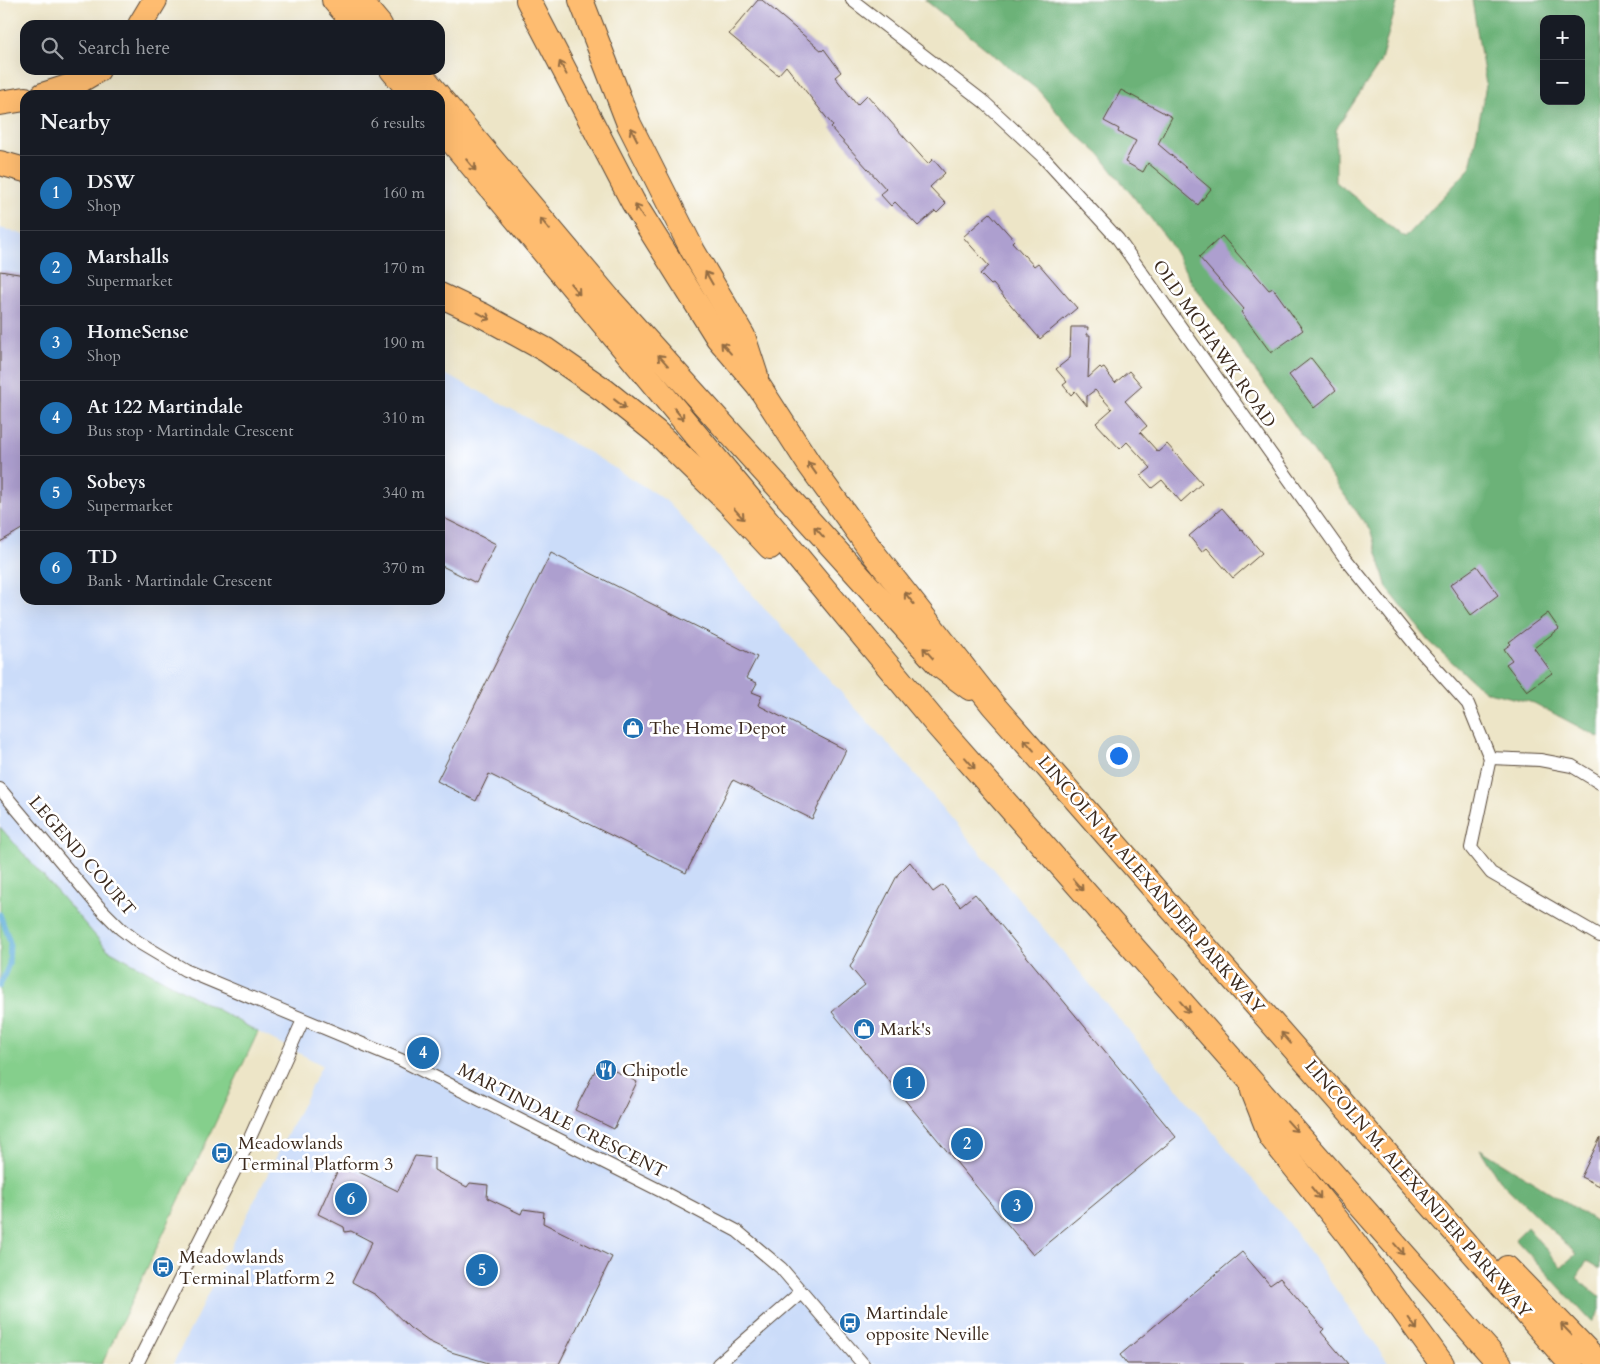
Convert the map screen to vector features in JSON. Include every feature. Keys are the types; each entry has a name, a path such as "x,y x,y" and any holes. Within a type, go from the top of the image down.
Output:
{"highway":[{"path":"143,20 155,0"},
{"path":"334,0 351,20"},
{"path":"359,0 376,20"},
{"path":"528,0 634,202 718,338 758,385"},
{"path":"581,0 630,124 693,251 743,336 758,385"},
{"path":"59,90 71,86 90,75"},
{"path":"396,75 409,90"},
{"path":"421,75 434,90"},
{"path":"0,103 20,100"},
{"path":"445,103 609,299 940,666 993,705"},
{"path":"445,133 938,726 1500,1364"},
{"path":"0,163 20,169"},
{"path":"445,297 546,350 604,391 656,432 728,502 938,726"},
{"name":"LINCOLN M. ALEXANDER PARKWAY","path":"758,385 809,464 874,554 993,705 1571,1364"},
{"path":"1247,1077 1271,1137 1348,1234 1442,1364"},
{"path":"1456,1233 1495,1256 1600,1364"}],"street":[{"name":"OLD MOHAWK ROAD","path":"852,0 984,102 1043,157 1118,239 1345,558 1417,647 1468,704 1490,758"},
{"path":"1600,783 1572,766 1540,760 1490,758 1471,848 1491,873 1600,936"},
{"name":"LEGEND COURT","path":"0,789 99,907 121,929 138,942 185,970 303,1020"},
{"path":"137,1364 240,1160 303,1020"},
{"name":"MARTINDALE CRESCENT","path":"303,1020 401,1060 737,1231 781,1268 863,1364"},
{"path":"718,1364 801,1292"}],"shaded area":[{"path":"0,228 20,234 20,605 445,605 445,374 477,390 592,454 667,501 908,766 1289,1223 1389,1364 173,1364 322,1065 107,949 0,827"}],"green space":[{"path":"925,0 1398,0 1380,63 1336,129 1336,182 1405,238 1470,168 1486,85 1472,0 1600,0 1600,738 1534,703 1484,691 1429,641 1387,588 1371,532 1192,283 1168,240 1099,154 1072,130 1039,91"},
{"path":"0,827 107,949 258,1032 102,1364 0,1364"},
{"path":"1480,1149 1600,1224 1600,1269 1587,1261 1577,1278 1600,1297 1600,1310 1592,1322 1515,1239 1527,1227 1561,1267 1576,1254 1499,1180"}],"building":[{"path":"758,0 762,0 822,51 824,49 841,72 835,77 857,105 867,95 928,164 933,159 945,173 930,187 946,204 937,213 935,211 918,226 895,202 891,206 880,194 886,189 831,128 833,126 786,66 778,75 729,34"},
{"path":"1121,90 1172,117 1158,144 1211,189 1198,205 1148,163 1143,172 1125,162 1136,141 1118,132 1119,129 1104,121"},
{"path":"990,213 1014,240 1012,242 1034,266 1038,263 1077,308 1040,339 993,284 991,285 980,274 989,266 963,237"},
{"path":"1222,236 1269,290 1273,288 1303,330 1271,353 1241,312 1244,309 1199,257"},
{"path":"0,271 20,274 20,530 0,542"},
{"path":"1071,327 1088,327 1087,335 1090,335 1088,378 1100,367 1104,368 1115,383 1129,371 1142,386 1125,401 1147,426 1140,432 1158,452 1167,444 1202,483 1181,502 1162,480 1152,488 1141,476 1151,468 1127,442 1120,449 1096,423 1112,409 1095,390 1087,396 1087,406 1075,391 1071,395 1063,385 1067,382 1056,369 1070,358"},
{"path":"1311,358 1336,390 1314,408 1289,375"},
{"path":"1222,508 1262,553 1233,578 1207,548 1202,552 1189,536"},
{"path":"445,518 496,544 476,583 445,568"},
{"name":"The Home Depot","path":"551,553 757,657 746,678 757,683 752,692 762,696 758,705 846,750 812,819 733,780 686,873 489,774 476,801 437,781"},
{"path":"1477,566 1498,595 1471,615 1450,585"},
{"path":"1548,613 1559,629 1534,648 1552,673 1527,691 1506,664 1512,660 1504,649 1511,644 1509,642"},
{"path":"910,862 933,892 943,885 960,906 975,894 1176,1137 1033,1255 832,1012 865,985 850,967 898,874"},
{"path":"599,1063 637,1082 614,1129 575,1110"},
{"path":"1600,1138 1600,1186 1581,1177"},
{"path":"415,1156 434,1158 434,1170 467,1187 470,1183 488,1185 487,1198 521,1214 523,1209 544,1212 543,1223 612,1257 559,1364 492,1364 451,1352 428,1341 410,1328 376,1295 352,1282 372,1242 351,1231 345,1232 344,1227 318,1214 341,1163 398,1191"},
{"path":"1242,1252 1270,1285 1280,1278 1324,1329 1321,1332 1348,1364 1127,1364 1120,1355"}],"waterway":[{"path":"0,914 10,942 9,964 0,986"}],"place":[{"name":"The Home Depot","path":"633,728"},
{"name":"Mark's","path":"864,1029"},
{"name":"At 122 Martindale","path":"423,1053"},
{"name":"Chipotle","path":"606,1070"},
{"name":"DSW","path":"909,1083"},
{"name":"Marshalls","path":"967,1144"},
{"name":"Meadowlands Terminal Platform 3","path":"222,1153"},
{"name":"TD","path":"351,1199"},
{"name":"HomeSense","path":"1017,1206"},
{"name":"Meadowlands Terminal Platform 2","path":"163,1267"},
{"name":"Sobeys","path":"482,1270"},
{"name":"Martindale opposite Neville","path":"850,1323"}]}
